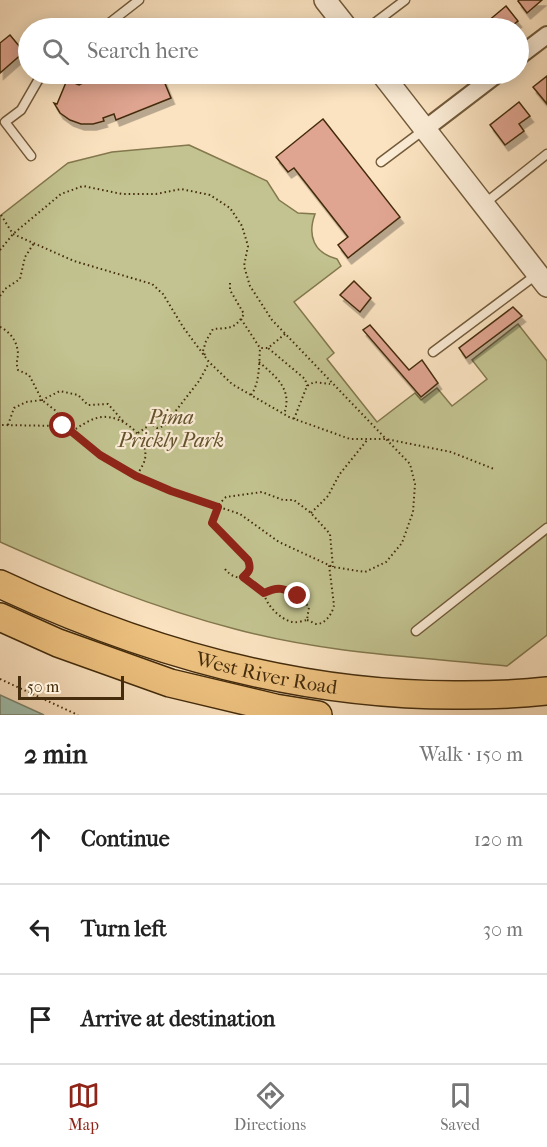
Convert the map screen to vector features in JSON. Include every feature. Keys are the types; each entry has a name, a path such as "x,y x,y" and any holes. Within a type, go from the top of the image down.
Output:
{"main road":[{"name":"West River Road","path":"0,584 109,630 177,652 271,676 355,690 412,704 434,695 519,694 547,691"},
{"name":"West River Road","path":"0,617 58,643 170,683 275,708 318,715"}],"street":[{"path":"325,0 339,18"},
{"path":"529,49 547,35"},
{"path":"390,84 484,204 544,275"},
{"path":"425,129 483,84"}],"lane":[{"path":"116,18 140,0"},
{"path":"381,18 405,0"},
{"path":"31,156 5,122 21,110 36,84"},
{"path":"381,162 425,129"},
{"path":"484,204 547,154"},
{"path":"433,352 544,275"},
{"path":"416,631 547,528"}],"path":[{"path":"0,250 13,234 61,194 83,186 122,194 156,194 181,189 210,195 230,208 242,226 248,246 244,266 250,286 272,320 410,464 415,484 413,512 402,543 386,562 365,572 333,567 279,542 240,514 171,491 136,476 100,455 63,426 56,411 42,400 29,375 18,370 16,343 8,330 0,327"},
{"path":"1,215 13,234 74,261 152,284 163,294 183,327 209,362 232,384 284,414 350,439 386,439 451,452 494,469"},
{"path":"0,296 5,289 20,279 25,257 34,243"},
{"path":"209,362 203,351 213,329 238,324 244,314 231,290 230,279"},
{"path":"241,320 260,348 255,390 251,395"},
{"path":"260,348 268,348 285,334"},
{"path":"268,348 305,379 307,386 294,419"},
{"path":"138,434 151,424 157,428 164,426 199,381 209,362"},
{"path":"259,362 285,389 288,403 284,414"},
{"path":"307,386 314,382 332,384"},
{"path":"8,425 14,408 26,402 42,400 60,391 78,395 88,405 108,404 143,442 145,458 136,476"},
{"path":"72,432 88,422 103,417 123,421"},
{"path":"0,425 63,426"},
{"path":"311,513 328,496 339,475 368,438"},
{"path":"225,569 236,578 243,577 249,572 250,566 248,560 212,523 218,507 226,497 262,492 283,500 294,500 311,513 330,534 333,567"},
{"path":"243,577 264,593 265,601 281,616 293,623 307,620 318,624 333,612 329,565"},
{"path":"264,593 273,588 288,590 298,596 309,607 307,620"},
{"path":"0,679 78,715"}],"green space":[{"name":"Pima Prickly Park","path":"189,145 267,181 279,200 298,213 315,214 312,229 314,242 323,253 337,259 341,266 294,302 334,353 327,359 377,422 415,393 421,400 437,388 452,406 487,379 472,360 518,324 547,361 547,635 507,666 336,649 235,629 116,590 0,542 0,216 68,163 112,152"}],"shaded area":[{"path":"0,695 44,715 0,715"}],"building":[{"path":"519,0 542,0 527,13"},
{"path":"506,6 516,18 492,18"},
{"path":"10,35 18,45 18,57 0,73 0,43"},
{"path":"547,76 547,104 533,87"},
{"path":"65,84 165,84 171,98 116,120 114,114 103,118 104,121 81,124 60,113 54,103 57,104"},
{"path":"519,102 530,116 519,124 524,131 505,145 490,125"},
{"path":"323,119 400,217 348,258 338,245 348,237 294,168 288,172 276,157"},
{"path":"354,281 371,298 360,312 340,295"},
{"path":"513,307 522,316 466,358 459,348"},
{"path":"370,325 409,370 422,360 438,383 421,397 363,330"}],"route":[{"path":"63,426 100,455 136,476 218,507 212,523 248,560 249,572 243,577 264,593 273,588 280,588 298,596"}]}
